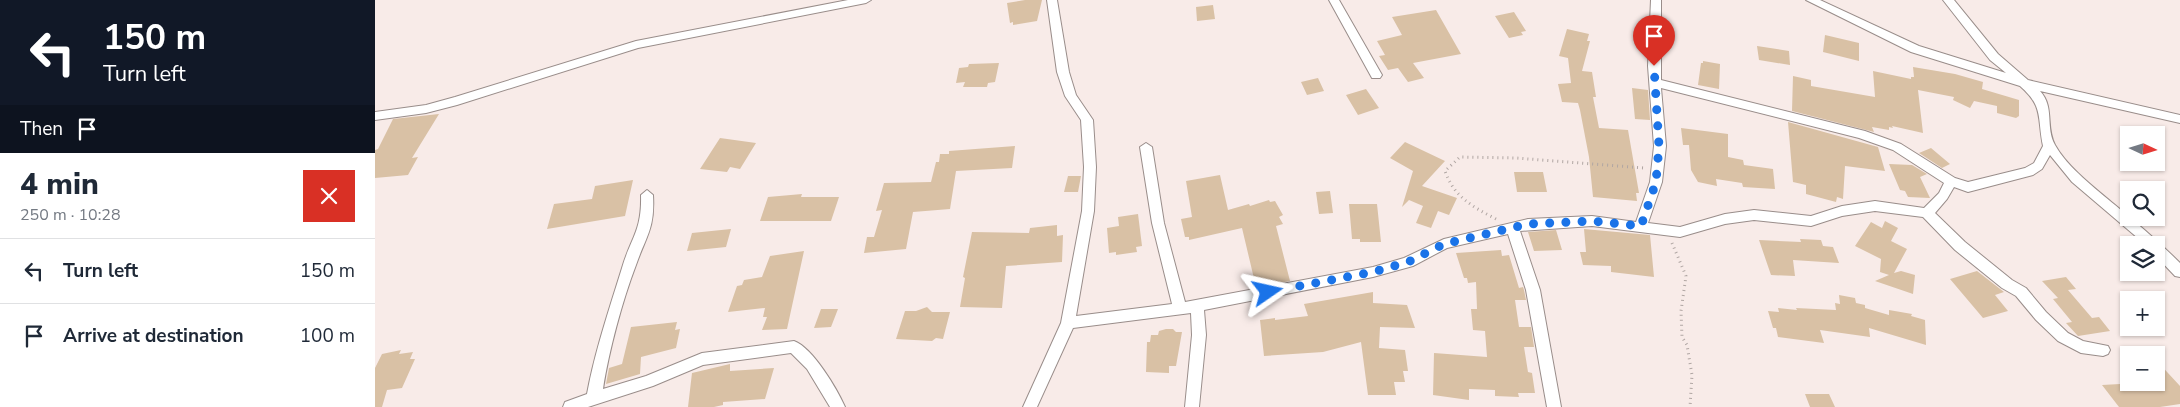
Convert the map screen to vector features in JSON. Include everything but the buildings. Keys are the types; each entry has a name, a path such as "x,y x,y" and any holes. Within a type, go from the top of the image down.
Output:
{"street":[{"path":"375,116 426,109 457,101 636,45 866,0"},
{"path":"1030,407 1068,323 1088,211 1091,167 1087,120 1071,96 1063,72 1052,0"},
{"path":"1334,0 1376,75"},
{"path":"1641,226 1656,182 1659,146 1657,83 1654,66 1656,0"},
{"path":"1811,0 1915,49 2024,83 2180,119"},
{"path":"1948,0 1993,57 2038,95 2044,107 2044,124 2049,146 2076,179 2143,236"},
{"path":"1657,83 1861,134 1897,147 1951,181 1968,187 2029,172 2039,166 2049,146"},
{"path":"1146,147 1159,223 1180,309"},
{"path":"1927,213 1943,196 1951,181"},
{"path":"602,399 599,364 629,265 648,215 647,194"},
{"path":"1068,323 1180,309 1373,272 1408,262 1444,244 1528,224 1592,221 1680,232 1725,218 1754,215 1811,220 1842,211 1875,206 1927,213 1960,246 2007,284 2021,292 2041,316 2063,337 2081,347 2103,350"},
{"path":"1513,228 1533,290 1554,407"},
{"path":"2165,256 2180,272"},
{"path":"1192,407 1199,335 1197,306"},
{"path":"570,407 602,399 703,359 794,348 812,365 838,407"}],"path":[{"path":"1513,228 1461,199 1449,185 1445,171 1461,158 1545,159 1657,170"},
{"path":"1669,230 1675,251 1686,276 1681,311 1682,337 1687,345 1692,375 1690,407"}],"route":[{"path":"1268,292 1373,272 1408,262 1444,244 1528,224 1592,221 1641,226 1656,182 1659,146 1659,107 1654,66"}]}
